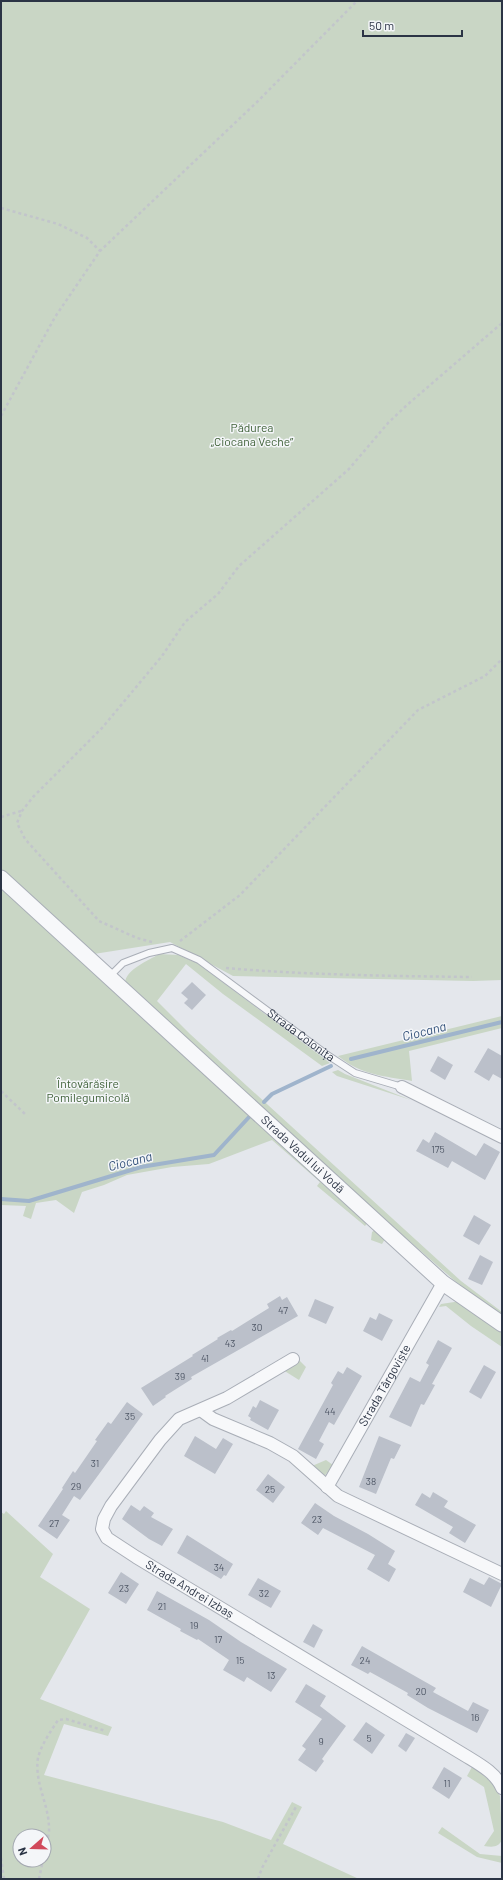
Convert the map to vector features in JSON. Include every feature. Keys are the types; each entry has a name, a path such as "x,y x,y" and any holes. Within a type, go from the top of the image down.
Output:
{"street":[{"name":"Strada Vadul lui Vodă","path":"1,878 110,976 443,1283 502,1324"},
{"name":"Strada Colonița","path":"402,1087 502,1137"},
{"name":"Strada Târgoviște","path":"327,1487 443,1283"},
{"name":"Strada Andrei Izbaș","path":"293,1359 227,1398 202,1411 179,1419 160,1440 111,1506 104,1519 102,1529 107,1538 136,1557 466,1756 487,1770 500,1782 502,1788"},
{"path":"202,1411 213,1419 270,1443 293,1456 327,1487 344,1499 502,1574"}],"lane":[{"name":"Strada Colonița","path":"172,948 199,960 355,1074 402,1087"},
{"path":"110,976 123,963 149,953 172,948"}],"path":[{"path":"1,416 55,318 100,251 257,102 357,1"},
{"path":"1,208 58,224 87,238 100,251"},
{"path":"502,323 406,405 388,423 348,469 239,566 218,594 185,622 162,656 102,728 33,797 22,811 17,824 25,839 99,921 137,938 172,948 240,895 418,710 485,676 502,659"},
{"path":"1,817 22,811"},
{"path":"208,967 275,973 472,977"},
{"path":"1,1091 25,1114"},
{"path":"49,1828 44,1798 38,1777 38,1758 50,1732 58,1720 66,1718 106,1731"},
{"path":"258,1879 262,1868 297,1805"},
{"path":"1,1858 4,1879"},
{"path":"39,1879 41,1868"}],"green space":[{"name":"Pădurea „Ciocana Veche”","path":"1,1 502,1 502,980 473,981 233,976 170,942 94,954 1,870"},
{"name":"Întovărășire Pomilegumicolă","path":"1,885 369,1221 365,1226 317,1186 320,1182 272,1140 209,1164 172,1167 127,1175 104,1185 82,1192 74,1213 56,1200 36,1203 31,1219 23,1216 26,1206 1,1205"},
{"path":"159,954 178,955 197,963 330,1063 322,1066 223,994 186,964 157,1001 190,1034 461,1281 502,1312 502,1317 455,1281 374,1210 125,983 126,978 133,970"},
{"path":"502,1016 502,1028 409,1051 412,1081 382,1076 364,1071 338,1056"},
{"path":"338,1070 411,1100 337,1076 332,1072"},
{"path":"375,1230 385,1239 382,1244 371,1240 372,1232"},
{"path":"461,1301 502,1332 502,1347 471,1326 446,1306 439,1307 441,1304"},
{"path":"299,1360 306,1367 299,1380 283,1370"},
{"path":"326,1460 333,1465 323,1478 312,1466"},
{"path":"6,1511 53,1554 40,1577 90,1609 40,1699 112,1727 108,1736 64,1724 44,1775 223,1822 271,1840 292,1802 302,1807 283,1844 359,1879 1,1879 1,1512 4,1514"},
{"path":"472,1767 491,1781 500,1796 502,1840 499,1844 494,1846 484,1846 494,1831 484,1787 467,1776"},
{"path":"442,1827 480,1854 502,1856 502,1863 477,1857 438,1833"}],"building":[{"path":"192,982 206,995 192,1010 184,1003 188,999 181,993"},
{"path":"488,1048 502,1056 502,1079 493,1074 489,1081 474,1072"},
{"path":"438,1056 453,1065 445,1080 430,1071"},
{"path":"435,1132 476,1156 484,1143 500,1152 485,1180 452,1161 448,1168 416,1151 423,1139 429,1143"},
{"path":"474,1215 491,1225 479,1245 463,1236"},
{"path":"480,1255 493,1262 482,1285 468,1279"},
{"path":"280,1296 282,1300 287,1297 298,1316 191,1377 192,1379 165,1396 166,1397 153,1406 141,1388 193,1356 192,1355 218,1339 217,1338 231,1330 232,1331 269,1308 267,1304"},
{"path":"315,1299 334,1307 326,1324 308,1316"},
{"path":"379,1313 393,1320 382,1341 363,1331 370,1317 376,1320"},
{"path":"438,1340 452,1348 432,1384 435,1385 424,1405 421,1404 411,1427 389,1417 410,1377 420,1382 429,1365 426,1363"},
{"path":"484,1365 496,1372 481,1399 469,1392"},
{"path":"347,1367 362,1376 334,1425 329,1422 319,1441 324,1444 316,1459 298,1449 333,1385 331,1383 338,1371 343,1374"},
{"path":"260,1400 279,1410 268,1430 250,1420 251,1418 248,1416 253,1406 256,1408"},
{"path":"127,1402 143,1414 80,1500 74,1496 62,1515 70,1520 57,1539 38,1526 63,1489 62,1488 73,1471 75,1473 97,1441 95,1440 108,1422 111,1424"},
{"path":"195,1436 216,1449 223,1438 233,1444 215,1474 184,1456"},
{"path":"379,1436 401,1445 394,1459 391,1458 376,1494 359,1487"},
{"path":"268,1474 285,1487 273,1503 256,1490"},
{"path":"433,1492 448,1501 444,1507 476,1525 465,1543 449,1533 453,1527 415,1505 422,1493 430,1498"},
{"path":"315,1503 334,1516 368,1534 395,1551 388,1564 396,1569 389,1582 367,1569 375,1555 323,1528 318,1535 301,1523"},
{"path":"131,1505 140,1511 144,1506 154,1513 151,1517 173,1529 162,1546 149,1539 122,1519"},
{"path":"187,1535 233,1564 226,1576 224,1575 221,1579 177,1553"},
{"path":"121,1572 139,1584 126,1604 108,1593"},
{"path":"489,1577 502,1584 491,1607 463,1592 470,1578 484,1585"},
{"path":"258,1578 281,1591 271,1608 248,1595"},
{"path":"157,1591 209,1620 241,1642 287,1669 271,1692 247,1677 244,1682 223,1670 229,1660 198,1639 197,1640 180,1631 181,1629 147,1610"},
{"path":"313,1624 323,1630 314,1648 303,1642"},
{"path":"362,1646 436,1688 433,1692 468,1711 473,1702 489,1710 477,1733 428,1708 407,1695 408,1693 370,1672 368,1674 351,1665"},
{"path":"306,1684 326,1696 320,1706 346,1726 322,1759 324,1761 316,1772 298,1760 306,1749 302,1746 322,1719 295,1702"},
{"path":"366,1722 385,1735 372,1754 353,1740"},
{"path":"406,1733 415,1738 406,1752 398,1746"},
{"path":"444,1767 462,1778 449,1799 432,1788"}],"waterway":[{"name":"Ciocana","path":"351,1059 502,1022"},
{"name":"Ciocana","path":"264,1102 272,1094 331,1066"},
{"name":"Ciocana","path":"1,1199 29,1201 141,1167 214,1155 250,1116"}]}
